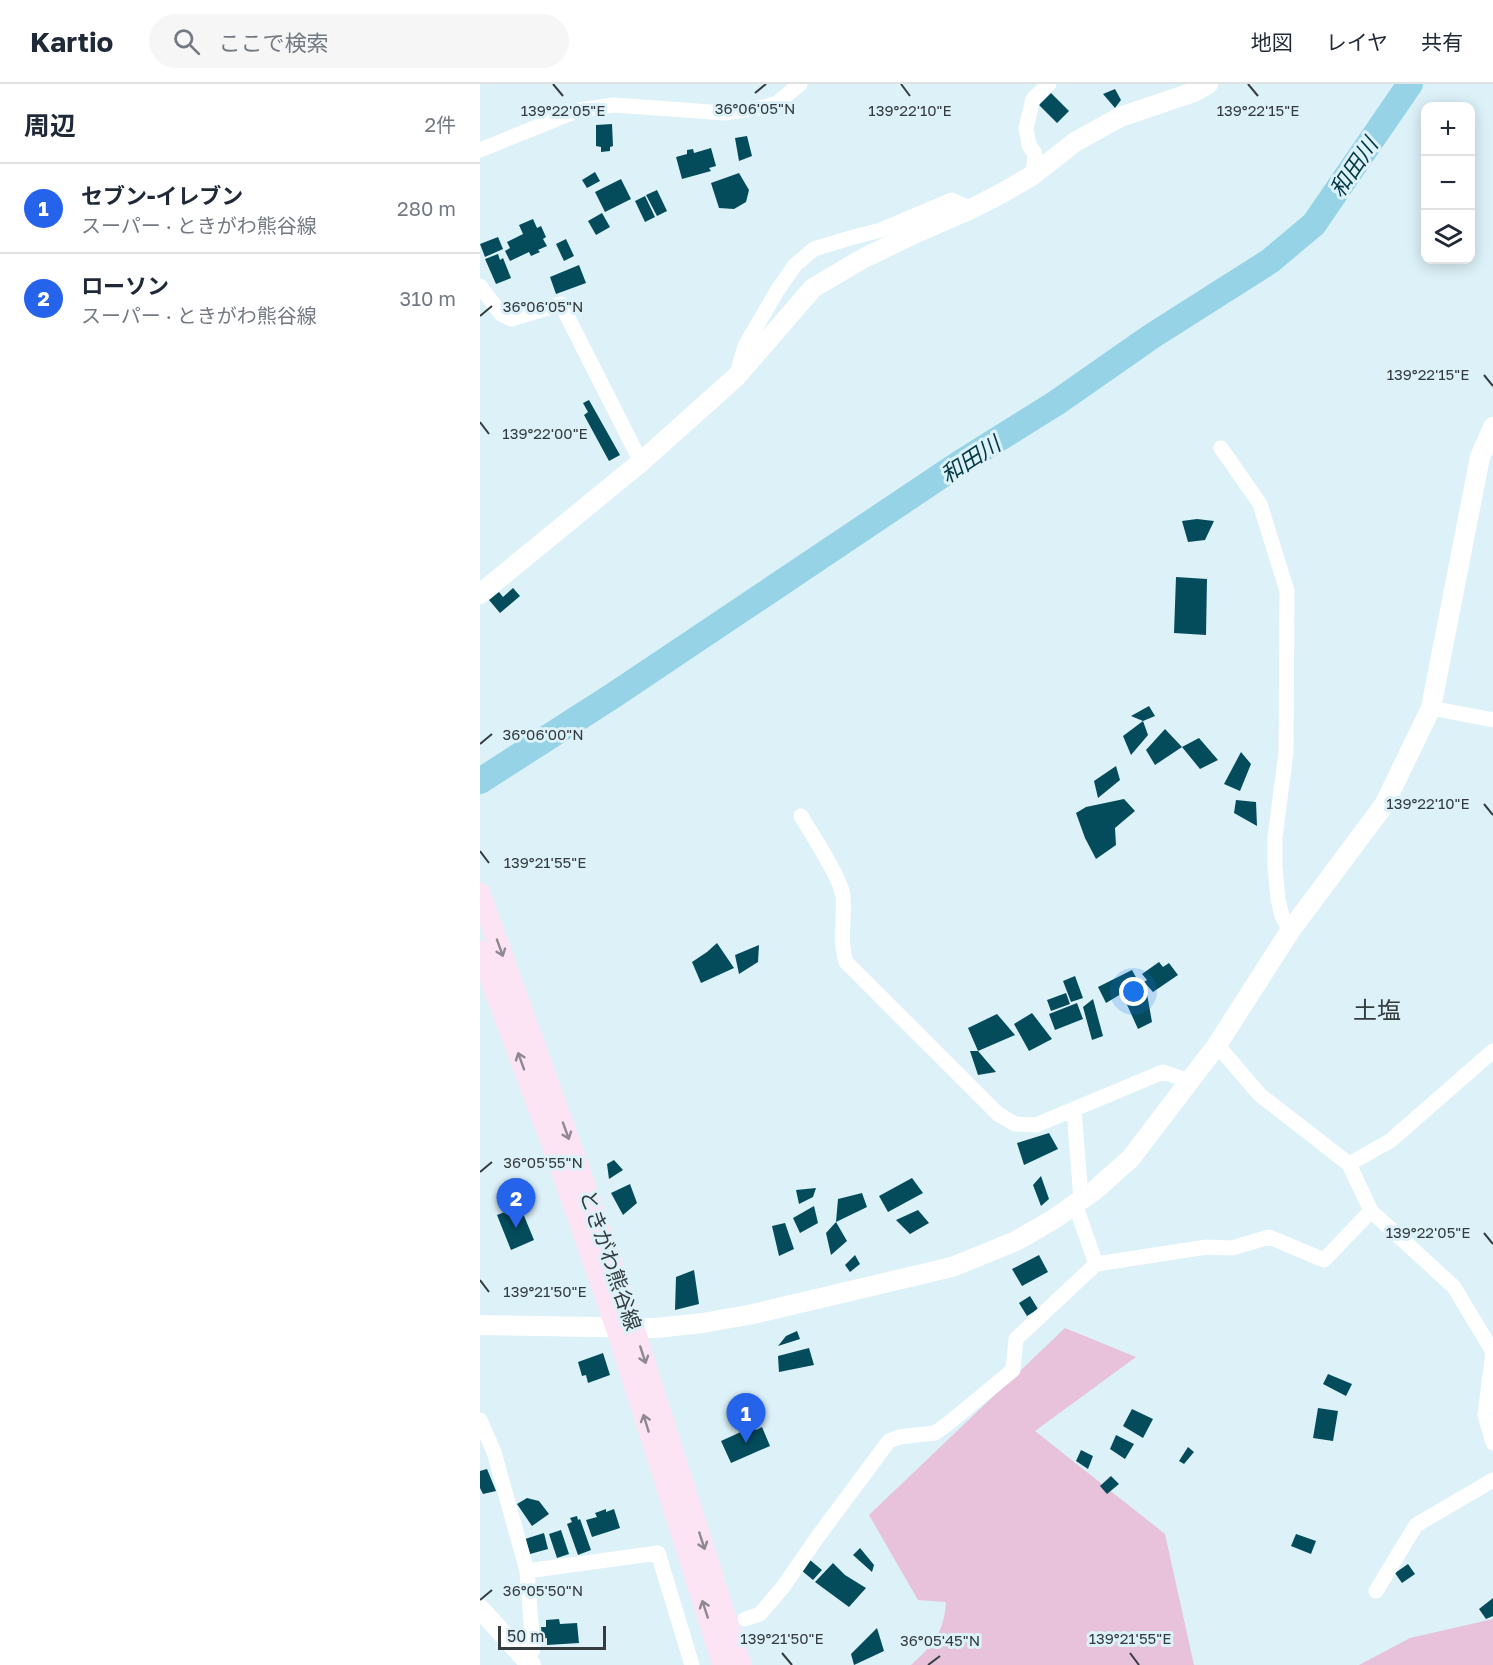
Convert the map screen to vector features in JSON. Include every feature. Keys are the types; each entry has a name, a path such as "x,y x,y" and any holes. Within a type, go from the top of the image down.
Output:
{"main road":[{"name":"ときがわ熊谷線","path":"480,893 741,1665"},
{"name":"ときがわ熊谷線","path":"480,951 557,1158 625,1327 723,1665"}],"street":[{"path":"480,150 579,110 614,105 725,113 777,103 800,84"},
{"path":"1033,175 1035,154 1029,145 1026,128 1032,99 1049,84"},
{"path":"480,594 641,462 736,377 813,288 864,258 971,209 1033,175 1075,142 1120,117 1194,92 1208,84"},
{"path":"736,377 745,346 777,291 795,265 814,249 881,230 952,200 971,209"},
{"path":"480,286 501,314 511,320 561,304 641,462"},
{"path":"480,1325 656,1328 753,1314 952,1267 1016,1241 1095,1190 1131,1158 1217,1045 1290,932 1384,805 1431,708 1480,457 1493,427"},
{"path":"1221,448 1260,504 1287,591 1286,753 1275,837 1275,857 1278,899 1282,916 1290,932"},
{"path":"1431,708 1493,720"},
{"path":"801,816 836,876 843,893 842,950 846,962 998,1114 1014,1124 1036,1125 1163,1072 1189,1082"},
{"path":"1217,1045 1260,1095 1349,1164 1371,1211 1454,1287 1493,1352 1485,1415 1493,1443"},
{"path":"1349,1164 1390,1141 1493,1051"},
{"path":"1074,1109 1078,1202 1096,1264"},
{"path":"745,1619 760,1614 783,1587 889,1441 899,1437 935,1433 1013,1370 1016,1339 1096,1264 1207,1247 1232,1248 1269,1237 1324,1260 1371,1211"},
{"path":"480,1420 494,1452 528,1571 533,1649 529,1663"},
{"path":"1376,1591 1416,1525 1493,1480"},
{"path":"528,1571 658,1553 691,1637 692,1665"},
{"path":"480,1609 529,1663"}],"shaded area":[{"path":"1065,1328 1136,1357 1035,1431 1165,1534 1194,1665 911,1665 936,1638 943,1622 946,1602 918,1600 869,1515"},
{"path":"1493,1619 1493,1665 1359,1665 1410,1638"}],"building":[{"path":"1115,89 1121,100 1115,108 1103,94"},
{"path":"1051,93 1069,111 1057,123 1039,105"},
{"path":"612,124 613,146 610,147 610,151 601,152 601,147 596,146 596,125"},
{"path":"747,136 752,156 739,161 735,138"},
{"path":"711,148 716,166 709,168 711,171 682,179 676,157 687,154 687,150 693,149 694,153"},
{"path":"595,172 600,181 587,188 582,180"},
{"path":"739,173 749,190 746,202 734,209 719,208 711,183"},
{"path":"621,179 631,199 605,212 595,192"},
{"path":"657,190 667,211 657,216 646,195"},
{"path":"645,196 655,217 645,222 635,201"},
{"path":"602,213 610,227 596,235 588,221"},
{"path":"533,219 537,228 541,226 546,237 543,239 547,246 531,256 529,252 510,261 505,251 510,248 507,242 523,234 519,225"},
{"path":"498,237 503,249 485,257 480,244"},
{"path":"566,239 574,256 564,261 556,244"},
{"path":"498,254 500,260 503,258 511,278 496,284 485,259"},
{"path":"579,265 586,283 556,294 550,277"},
{"path":"589,400 620,455 609,461 584,415 588,412 583,403"},
{"path":"1197,519 1214,521 1205,540 1188,542 1182,521"},
{"path":"1176,577 1207,579 1206,635 1174,633"},
{"path":"513,588 520,596 500,613 489,600 499,592 503,597"},
{"path":"1149,706 1155,716 1143,721 1131,716"},
{"path":"1143,721 1148,735 1131,755 1123,736"},
{"path":"1165,729 1182,747 1155,765 1146,750"},
{"path":"1199,738 1218,760 1200,769 1182,747"},
{"path":"1241,752 1251,764 1240,791 1224,784"},
{"path":"1116,766 1120,780 1098,798 1094,781"},
{"path":"1124,799 1135,811 1115,828 1116,845 1096,859 1076,813 1086,807"},
{"path":"1236,800 1256,802 1257,826 1234,813"},
{"path":"717,943 734,968 701,983 692,962"},
{"path":"759,945 758,962 739,974 735,955"},
{"path":"1159,962 1163,967 1169,963 1178,975 1153,992 1144,982 1147,980 1142,974"},
{"path":"1132,970 1139,983 1106,1003 1098,987"},
{"path":"1075,976 1083,998 1071,1002 1063,981"},
{"path":"1066,993 1070,1004 1051,1011 1047,1000"},
{"path":"1147,994 1152,1022 1138,1029 1124,998"},
{"path":"1093,999 1103,1036 1092,1040 1083,1007"},
{"path":"1077,1003 1083,1019 1055,1030 1049,1014"},
{"path":"1032,1013 1052,1039 1029,1051 1014,1024"},
{"path":"997,1014 1015,1035 978,1051 968,1028"},
{"path":"970,1051 978,1051 996,1072 978,1075"},
{"path":"1049,1133 1058,1149 1024,1165 1017,1143"},
{"path":"614,1160 623,1170 609,1179 607,1164"},
{"path":"1041,1176 1049,1199 1041,1206 1033,1185"},
{"path":"912,1178 923,1193 888,1212 879,1196"},
{"path":"630,1184 637,1203 623,1215 611,1193"},
{"path":"816,1188 813,1197 799,1204 796,1190"},
{"path":"862,1193 867,1207 836,1222 838,1199"},
{"path":"520,1206 534,1240 511,1250 497,1215"},
{"path":"814,1206 818,1223 800,1233 793,1218"},
{"path":"918,1210 929,1223 910,1234 896,1220"},
{"path":"836,1222 847,1241 831,1255 826,1233"},
{"path":"785,1223 794,1249 779,1256 772,1226"},
{"path":"855,1255 860,1264 850,1272 845,1265"},
{"path":"1039,1255 1048,1272 1022,1286 1012,1269"},
{"path":"694,1270 699,1304 675,1310 676,1277"},
{"path":"1030,1296 1038,1309 1027,1316 1019,1303"},
{"path":"797,1331 800,1339 778,1346 786,1336"},
{"path":"809,1348 814,1365 779,1372 778,1356"},
{"path":"603,1353 610,1375 588,1383 586,1375 582,1376 578,1362"},
{"path":"1328,1374 1352,1384 1346,1396 1323,1384"},
{"path":"1318,1408 1338,1411 1333,1441 1313,1438"},
{"path":"1132,1409 1153,1419 1143,1438 1123,1426"},
{"path":"754,1426 756,1430 762,1427 770,1446 731,1463 721,1441"},
{"path":"1116,1435 1134,1444 1125,1459 1110,1449"},
{"path":"1188,1447 1194,1452 1184,1464 1179,1461"},
{"path":"1081,1450 1093,1456 1088,1469 1076,1461"},
{"path":"487,1469 496,1491 483,1494 480,1488 480,1471"},
{"path":"1111,1476 1119,1484 1107,1494 1100,1486"},
{"path":"527,1498 539,1501 549,1514 532,1526 517,1504"},
{"path":"606,1509 606,1512 614,1509 620,1528 592,1537 586,1520 597,1517 595,1513"},
{"path":"577,1516 591,1550 578,1555 567,1524 572,1522 570,1518"},
{"path":"561,1530 569,1554 557,1558 549,1534"},
{"path":"544,1533 548,1549 530,1554 525,1539"},
{"path":"1296,1534 1316,1541 1311,1554 1291,1546"},
{"path":"860,1548 874,1565 872,1572 853,1555"},
{"path":"810,1560 822,1570 813,1580 801,1570"},
{"path":"833,1563 845,1575 866,1588 849,1607 815,1582"},
{"path":"1408,1564 1415,1574 1402,1583 1395,1573"},
{"path":"1493,1598 1493,1616 1486,1619 1479,1609"},
{"path":"559,1619 560,1624 577,1623 579,1643 547,1645 547,1638 542,1639 541,1627 546,1627 546,1620"},
{"path":"877,1628 884,1651 854,1665 851,1654"}],"waterway":[{"name":"和田川","path":"480,781 614,695 960,463 1056,403 1152,336 1270,261 1314,224 1410,84"}],"place":[{"name":"ローソン","path":"516,1228"},
{"name":"セブン-イレブン","path":"746,1443"}],"district":[{"name":"土塩","path":"1377,1009"}]}
